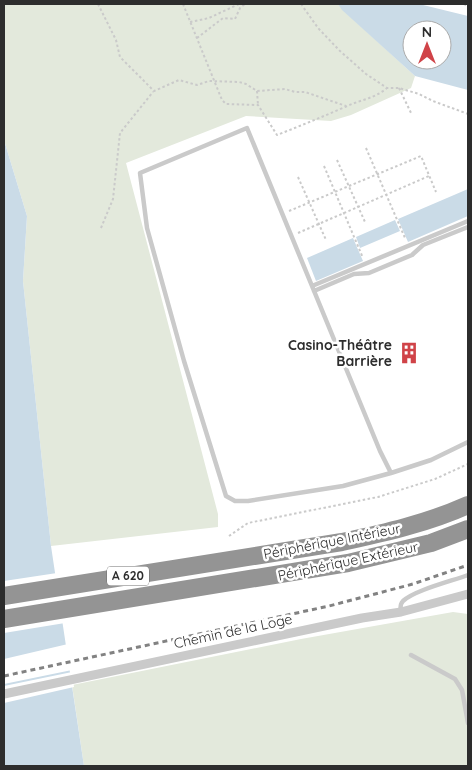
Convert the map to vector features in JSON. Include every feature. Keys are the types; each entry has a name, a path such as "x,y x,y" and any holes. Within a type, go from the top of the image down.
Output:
{"highway":[{"name":"Périphérique Intérieur","path":"4,596 342,542 426,521 468,505"},
{"name":"Périphérique Extérieur","path":"4,619 348,563 389,555 468,530"}],"street":[{"name":"Chemin de la Loge","path":"4,694 401,612 468,594"}],"lane":[{"path":"391,473 380,451 247,128 140,172 147,228 184,361 226,496 235,501 256,500 343,486 391,473 432,460 468,442"},
{"path":"313,288 468,221"},
{"path":"313,288 354,274 369,273 412,255 423,244 468,227"},
{"path":"401,612 400,606 402,602 411,596 468,575"},
{"path":"411,655 456,679 462,690 468,723"}],"path":[{"path":"98,4 116,40 120,57 154,91"},
{"path":"183,4 222,100 226,104 258,105"},
{"path":"190,22 209,18 238,4"},
{"path":"197,38 223,18 235,19 240,8 245,4"},
{"path":"301,4 318,28 340,51 366,74 387,88 399,88 419,94 468,114"},
{"path":"464,4 468,6"},
{"path":"100,228 113,199 120,133 154,91 179,80 197,84 215,81 246,84 257,91 285,89 295,92 306,92 346,106"},
{"path":"257,91 258,105 277,136 334,113 346,106 378,95 387,88"},
{"path":"399,88 412,115"},
{"path":"366,148 408,246"},
{"path":"283,214 421,156 436,192"},
{"path":"338,160 365,222"},
{"path":"324,166 365,264"},
{"path":"290,232 297,233 430,176"},
{"path":"298,177 326,240"},
{"path":"229,536 248,523 378,497 435,479 468,464"}],"shaded area":[{"path":"4,4 338,4 402,64 402,70 408,70 415,76 411,88 351,115 331,121 246,116 126,163 218,514 218,527 51,546 23,281 27,216 4,140"},
{"path":"453,612 468,614 468,766 84,766 72,685 301,639"}],"water":[{"path":"338,4 419,4 468,16 468,90 415,76 408,70 452,70 452,20 402,20 402,64 342,10"},
{"path":"4,140 27,216 23,281 51,546 84,766 4,766"},
{"path":"468,189 468,216 408,242 398,219"},
{"path":"395,220 400,231 360,248 356,237"},
{"path":"353,238 363,261 316,281 307,258"}],"pier":[{"path":"57,573 65,623 4,633 4,581"},
{"path":"68,644 72,670 4,684 4,659"},
{"path":"72,672 74,687 4,703 4,686"}],"railway":[{"path":"4,676 329,606 413,584 468,565"}],"place":[{"name":"Casino-Théâtre Barrière","path":"409,353"}]}
